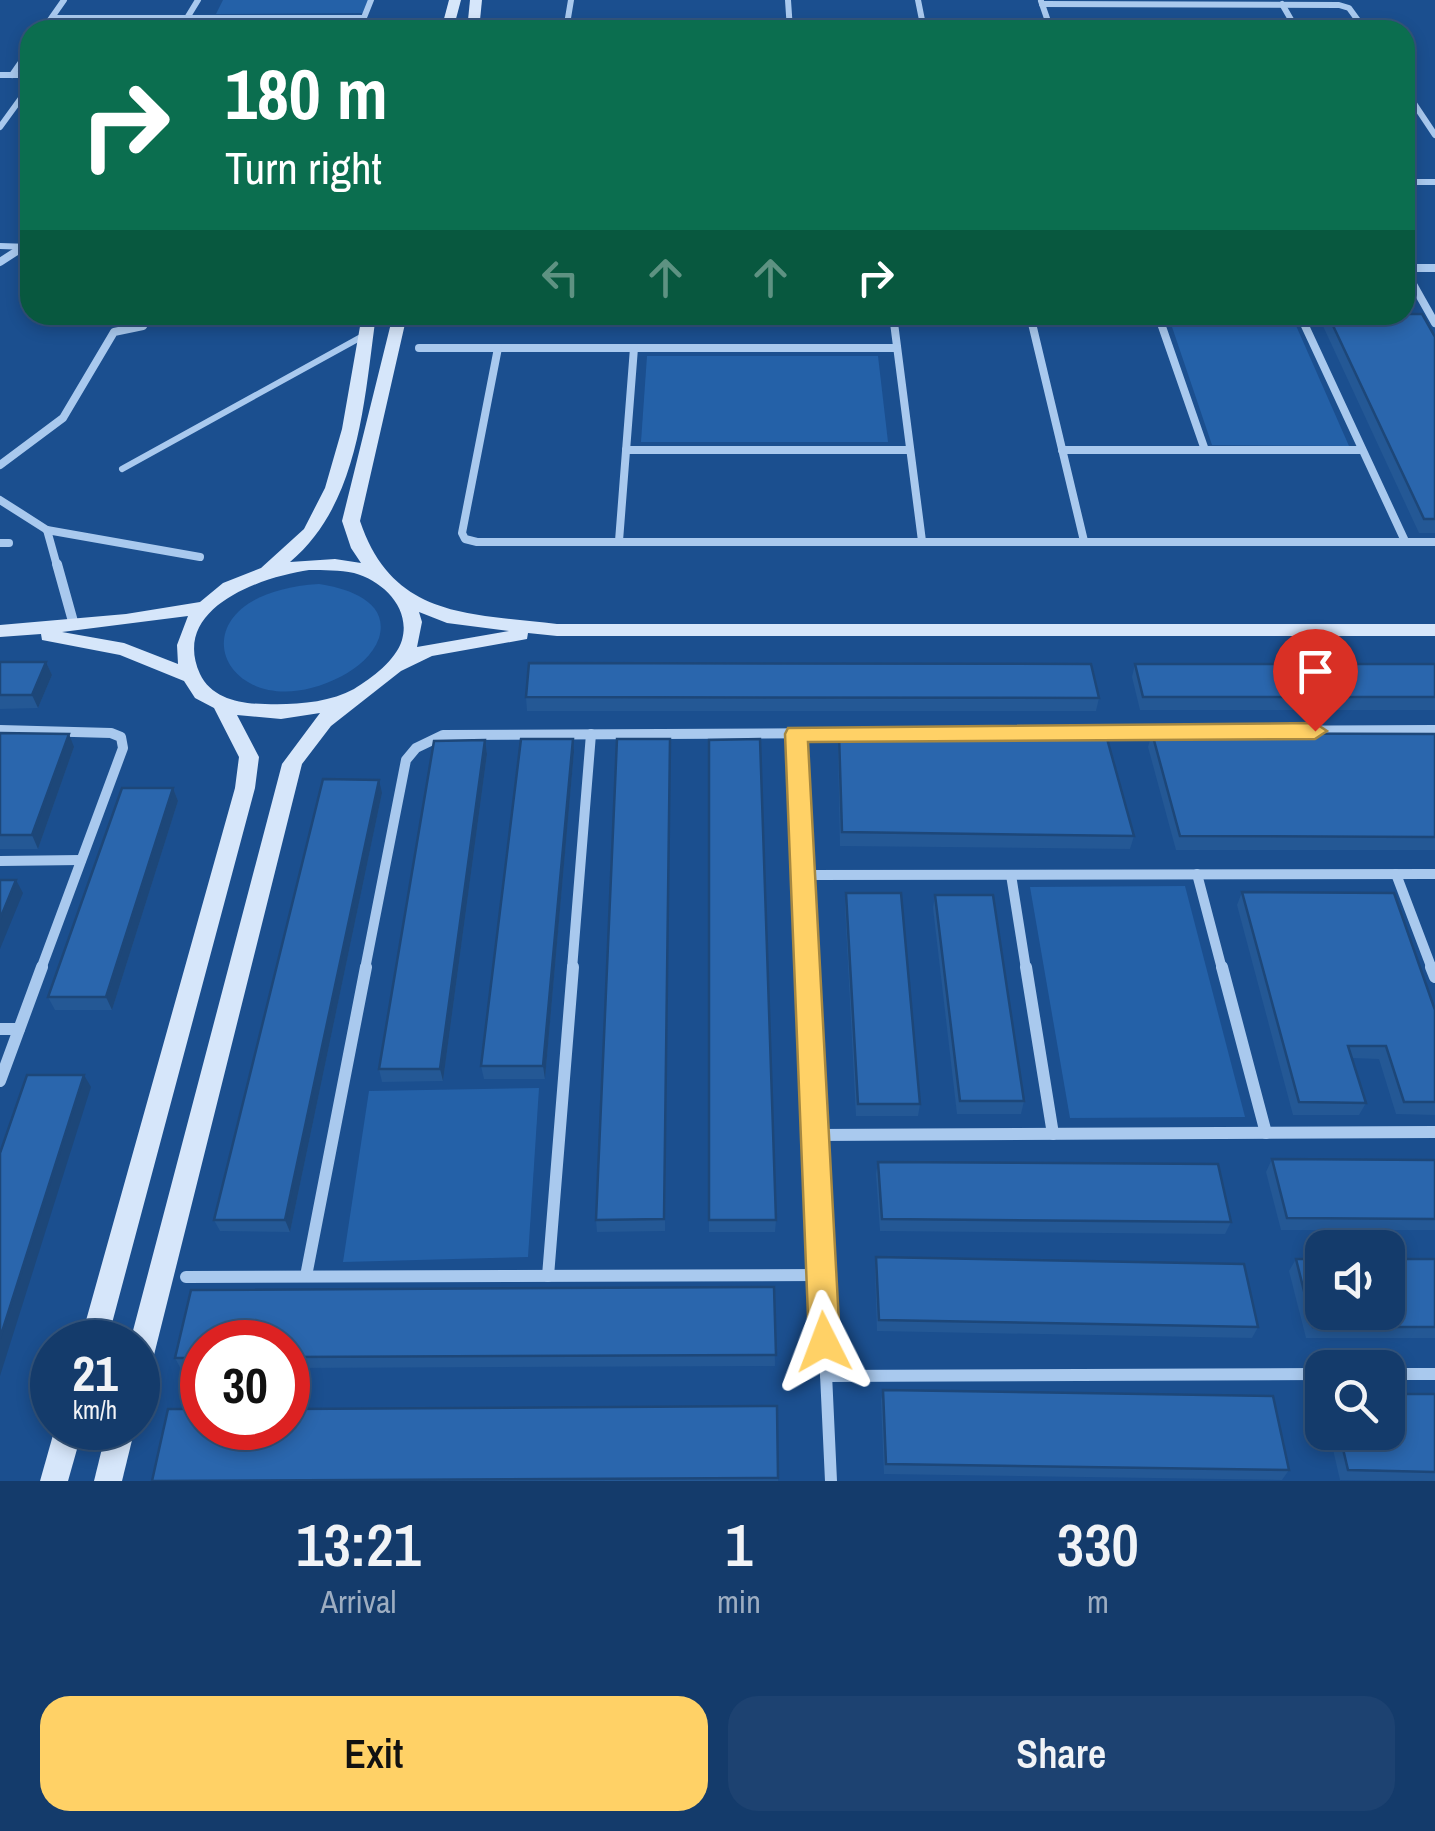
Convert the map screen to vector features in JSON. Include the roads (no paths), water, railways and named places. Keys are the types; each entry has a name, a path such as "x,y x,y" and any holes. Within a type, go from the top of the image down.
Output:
{"main road":[{"path":"267,572 310,532 329,496 353,417 367,325"},
{"path":"398,325 350,521 360,548 380,576 404,598 447,617 557,630 1435,630"},
{"path":"192,677 186,642 206,607 233,586 267,572 319,564 352,567 380,576"},
{"path":"394,668 412,632 404,598"},
{"path":"6,631 206,607"},
{"path":"149,1320 288,776 319,727 394,668 427,650 557,630"},
{"path":"6,631 124,649 192,677 220,702 249,757 245,788 98,1320"},
{"path":"220,702 256,713 298,714 359,695"},
{"path":"54,1481 63,1450"},
{"path":"108,1481 116,1450"}],"street":[{"path":"52,18 64,0"},
{"path":"187,18 198,0"},
{"path":"52,18 363,18 371,0"},
{"path":"1042,2 1345,6 1356,20"},
{"path":"1282,4 1291,20"},
{"path":"12,75 20,63"},
{"path":"0,75 20,75"},
{"path":"1415,105 1435,135"},
{"path":"0,128 4,114"},
{"path":"1415,287 1433,319"},
{"path":"0,465 62,418 114,332 144,325"},
{"path":"894,325 922,541"},
{"path":"1032,325 1084,541"},
{"path":"1161,325 1205,450"},
{"path":"1305,325 1404,542"},
{"path":"419,348 897,348"},
{"path":"498,348 462,532 465,539 1435,542"},
{"path":"619,541 634,348"},
{"path":"626,450 910,450"},
{"path":"1062,450 1362,450"},
{"path":"0,500 47,530 200,557"},
{"path":"47,530 74,625"},
{"path":"0,730 121,737 123,748 0,1080"},
{"path":"306,1276 406,760 416,748 443,735 1435,730"},
{"path":"548,1276 591,734"},
{"path":"796,734 831,1481"},
{"path":"0,861 80,860"},
{"path":"1196,874 1266,1133"},
{"path":"1396,874 1435,977"},
{"path":"803,876 1435,874"},
{"path":"1011,875 1053,1134"},
{"path":"0,1029 19,1028"},
{"path":"815,1134 1435,1132"},
{"path":"186,1277 821,1274"},
{"path":"826,1376 1305,1374"},
{"path":"1405,1374 1435,1374"}],"lane":[{"path":"122,469 366,334"}]}
